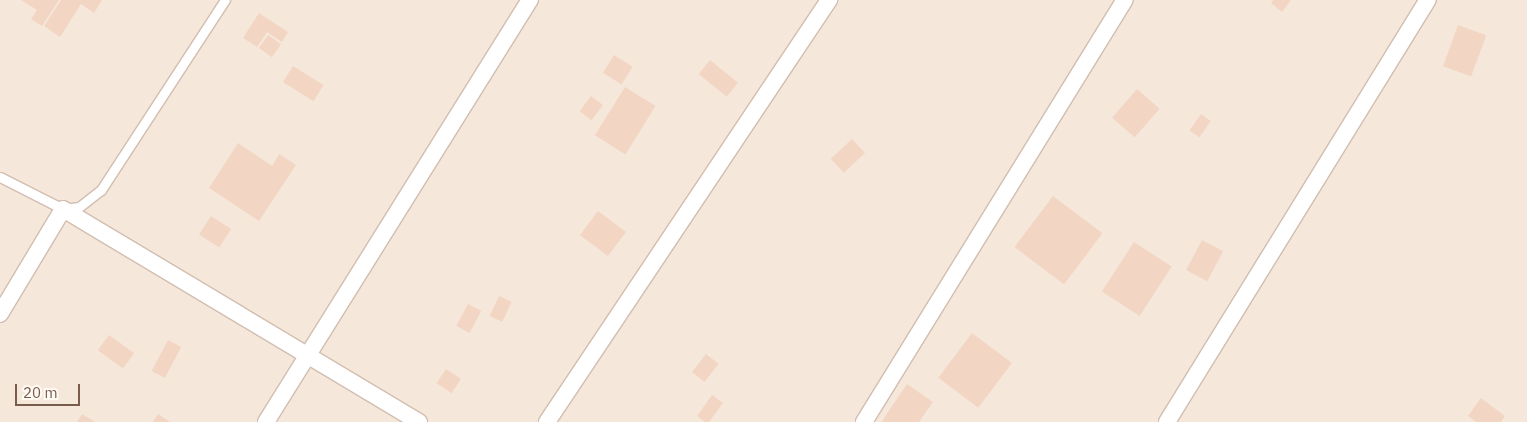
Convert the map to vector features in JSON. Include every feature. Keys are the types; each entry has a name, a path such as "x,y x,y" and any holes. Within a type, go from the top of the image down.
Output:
{"street":[{"path":"266,422 530,0"},
{"path":"548,422 828,0"},
{"path":"864,422 1125,0"},
{"path":"1167,422 1428,0"},
{"path":"0,314 63,209 419,422"}],"lane":[{"path":"0,177 63,209 79,207 101,190 225,0"}],"shaded area":[{"path":"0,0 1527,0 1527,422 0,422"}],"building":[{"path":"21,0 59,0 42,26 31,19 37,10"},
{"path":"61,0 102,0 94,13 81,4 60,37 44,26"},
{"path":"1273,0 1291,0 1282,12 1271,3"},
{"path":"259,13 288,32 282,42 267,32 257,47 243,38"},
{"path":"1458,25 1486,35 1471,77 1443,66"},
{"path":"268,35 281,44 272,57 259,48"},
{"path":"614,55 633,67 622,84 603,73"},
{"path":"710,60 738,83 727,97 699,74"},
{"path":"293,66 324,85 313,101 283,82"},
{"path":"625,87 656,106 625,154 595,135"},
{"path":"1137,89 1160,109 1135,137 1112,118"},
{"path":"591,96 603,105 592,120 580,111"},
{"path":"1201,114 1211,121 1199,137 1190,130"},
{"path":"852,139 865,153 844,173 831,159"},
{"path":"238,143 272,166 279,154 296,165 259,221 209,188"},
{"path":"1053,196 1103,233 1064,284 1014,247"},
{"path":"598,211 626,232 608,256 580,235"},
{"path":"211,216 231,229 219,248 199,234"},
{"path":"1202,240 1223,251 1207,281 1186,270"},
{"path":"1134,242 1172,267 1140,316 1102,291"},
{"path":"499,296 512,302 502,322 490,316"},
{"path":"468,304 481,311 470,333 456,326"},
{"path":"972,333 1012,363 978,408 938,378"},
{"path":"109,335 134,353 123,369 98,350"},
{"path":"168,340 181,347 165,378 152,371"},
{"path":"706,354 719,364 704,382 692,372"},
{"path":"446,369 461,379 451,393 436,383"},
{"path":"907,384 933,402 919,422 883,422 882,421"},
{"path":"712,395 723,403 709,422 705,422 697,416"},
{"path":"1481,398 1505,416 1501,422 1476,422 1468,416"},
{"path":"82,414 95,422 77,422"},
{"path":"158,414 170,422 153,422"}]}
